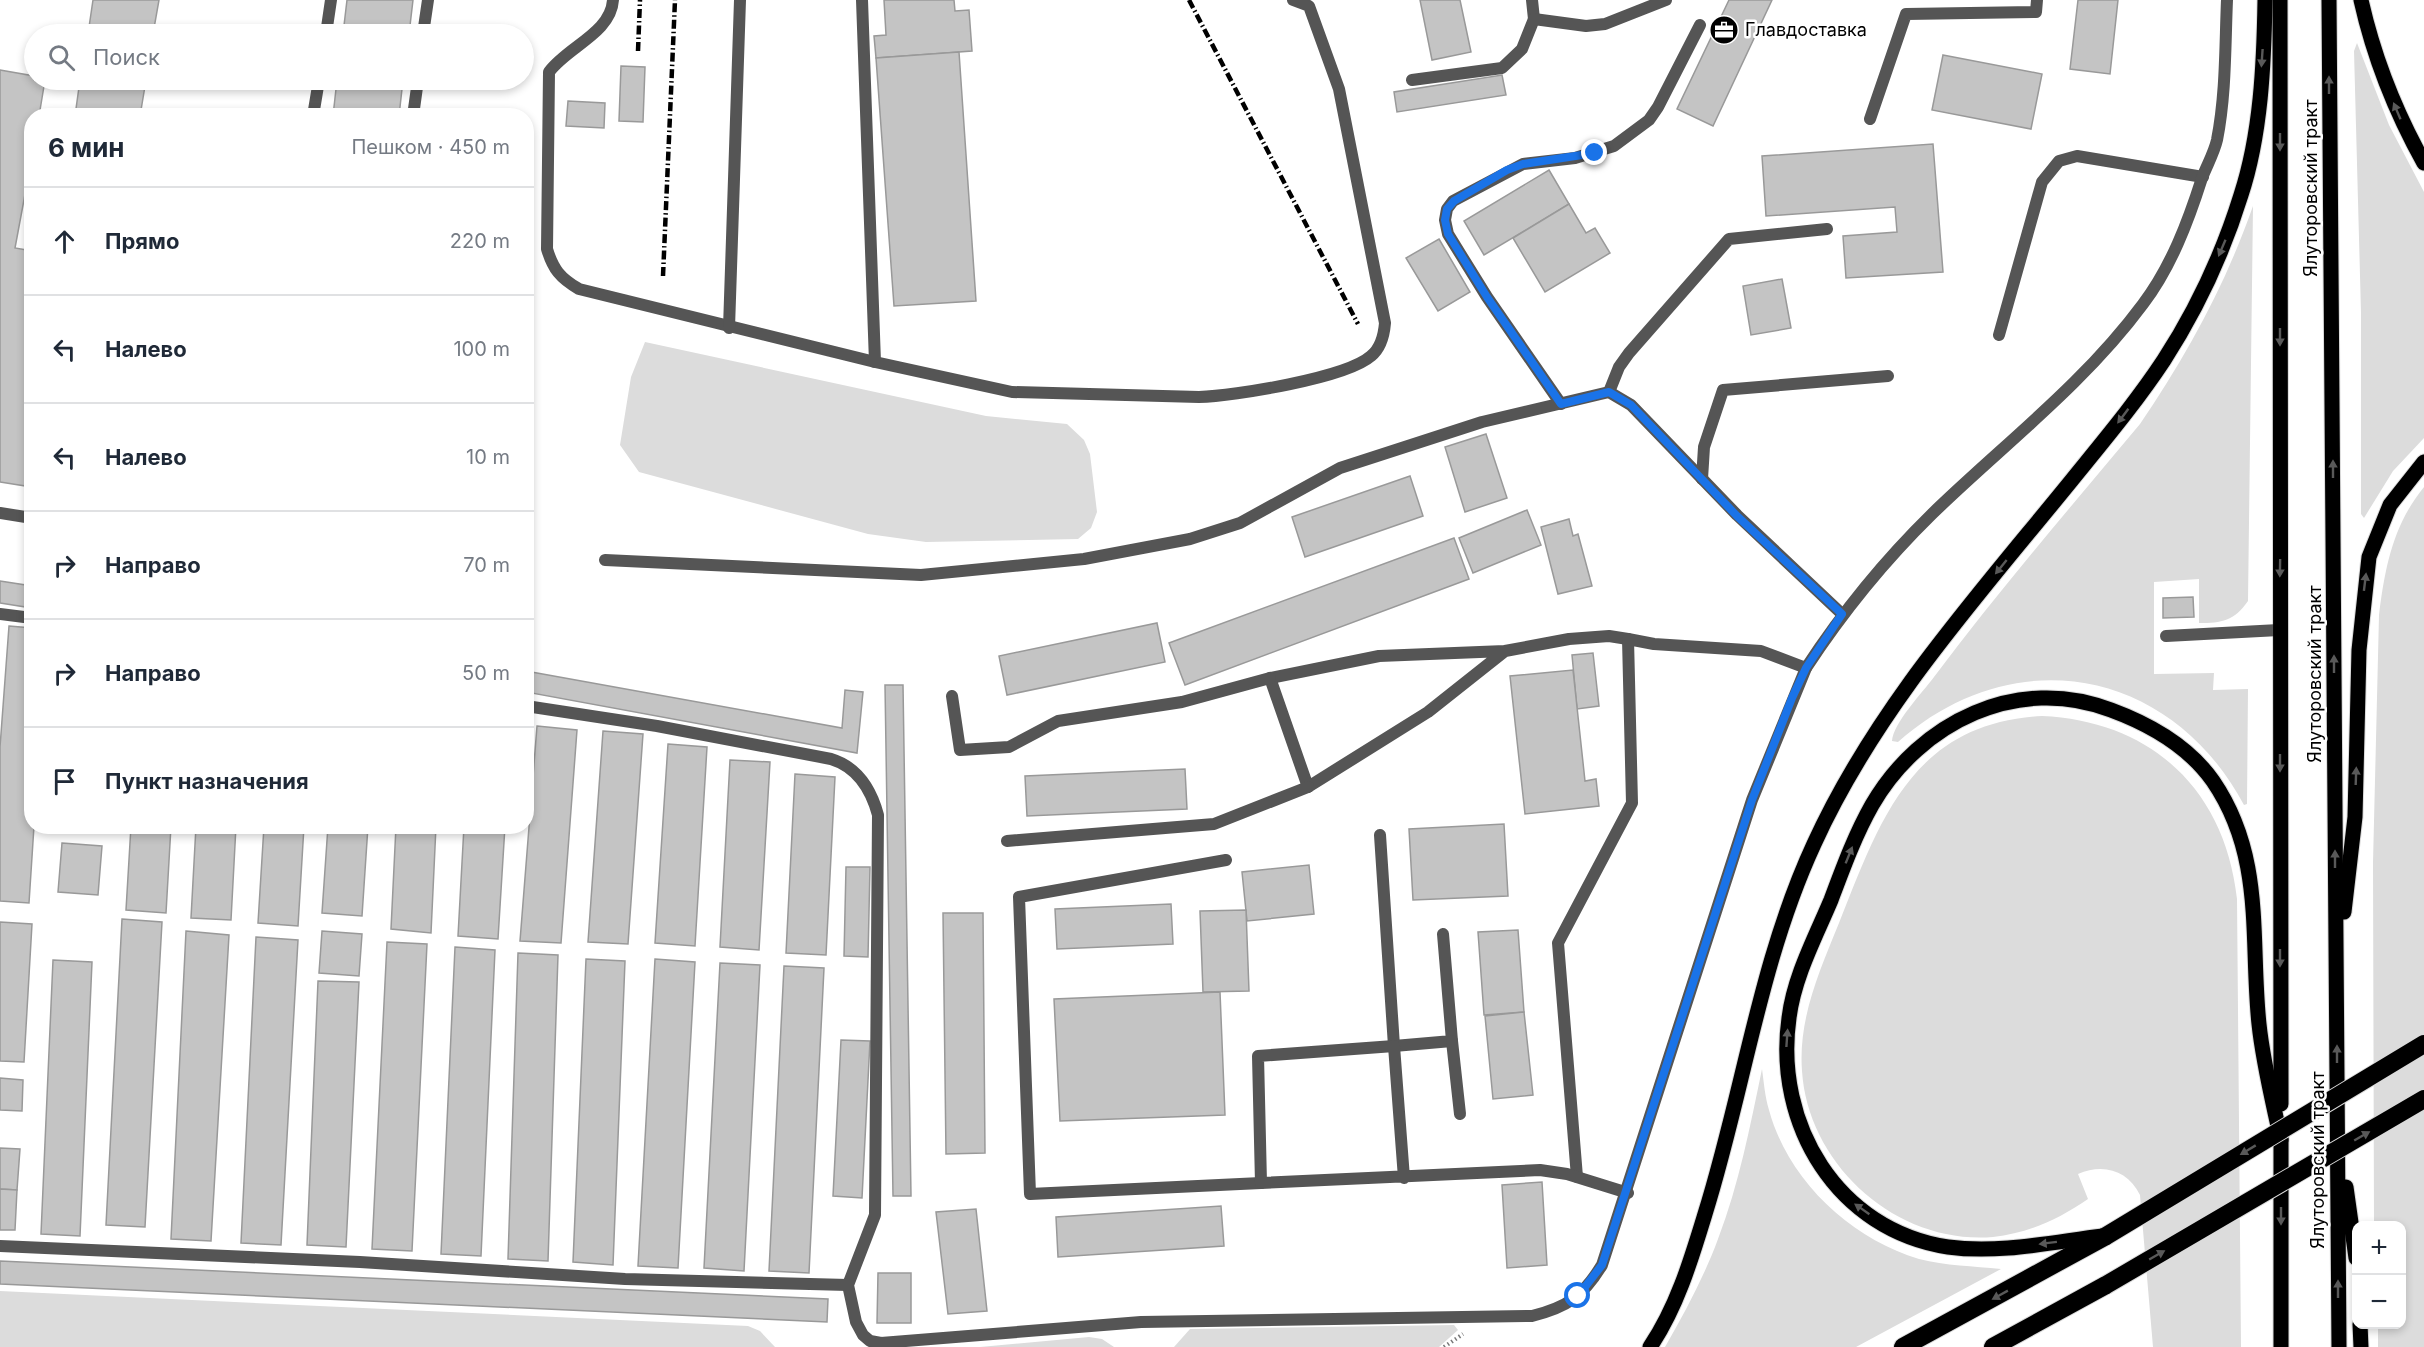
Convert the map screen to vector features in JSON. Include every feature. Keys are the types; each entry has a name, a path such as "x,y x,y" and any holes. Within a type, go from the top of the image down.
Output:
{"highway":[{"path":"1903,1347 2106,1236 2424,1044"},
{"path":"1994,1347 2100,1288 2424,1099"}],"main road":[{"path":"1650,1347 1686,1277 1723,1159 1755,1014 1779,934 1811,850 1832,805 1886,714 1974,599 2123,417 2164,359 2198,301 2223,246 2243,192 2259,102 2265,0"},
{"name":"Ялуторовский тракт","path":"2280,0 2281,1347"},
{"name":"Ялуторовский тракт","path":"2329,0 2339,1347"},
{"path":"2361,0 2380,71 2403,126 2424,163"},
{"path":"2336,981 2355,817 2364,583 2376,533 2390,505 2424,462"},
{"path":"2106,1236 1977,1250 1947,1247 1916,1239 1886,1224 1848,1198 1817,1162 1801,1132 1786,1067 1789,1013 1798,981 1871,806 1893,774 1922,744 1948,724 2007,702 2069,699 2111,710 2161,734 2189,755 2212,779 2227,806 2250,871 2255,922 2259,1025 2281,1140"},
{"path":"2337,1133 2352,1232"},
{"path":"2009,1347 2100,1288"},
{"path":"2360,1329 2361,1347"}],"lane":[{"path":"327,24 331,0"},
{"path":"424,24 428,0"},
{"path":"613,0 603,25 559,59 549,72 547,249 553,268 563,279 579,289 729,328 1012,392 1199,397 1223,396 1329,374 1364,361 1373,354 1384,334 1385,323 1339,89 1309,6 1293,0"},
{"path":"729,328 740,0"},
{"path":"862,0 874,362"},
{"path":"1412,80 1502,68 1522,49 1534,18 1532,0"},
{"path":"1534,18 1586,26 1596,25 1666,0"},
{"path":"1870,119 1906,14 2036,12 2037,0"},
{"path":"534,706 657,726 831,759 846,764 856,772 873,798 878,814 875,1215 848,1285 856,1322 863,1335 870,1341 880,1343 1141,1322 1532,1316 1559,1309 1578,1296 1602,1265 1628,1193 1752,800 1806,668 1842,614 1929,517 2047,410 2116,337 2144,303 2174,251 2191,214 2216,142 2224,86 2227,0"},
{"path":"1561,404 1487,297 1448,234 1445,220 1447,209 1454,201 1507,170 1523,164 1595,153 1633,133 1649,120 1658,108 1700,25"},
{"path":"314,108 317,90"},
{"path":"414,108 417,90"},
{"path":"1999,335 2042,182 2059,161 2077,156 2203,177"},
{"path":"1609,392 1619,367 1629,353 1729,239 1827,229"},
{"path":"1702,479 1704,447 1723,390 1888,376"},
{"path":"605,560 921,575 1084,559 1190,539 1239,523 1340,468 1482,422 1609,392 1631,405 1702,479 1842,614"},
{"path":"0,513 24,517"},
{"path":"0,614 24,617"},
{"path":"2166,636 2279,630"},
{"path":"952,696 960,750 1009,747 1058,721 1182,702 1270,678 1379,656 1505,651 1569,639 1609,636 1653,644 1761,651 1806,668"},
{"path":"1577,1177 1558,943 1632,803 1628,639"},
{"path":"1007,841 1214,824 1308,787 1428,712 1505,651"},
{"path":"1270,678 1308,787"},
{"path":"1380,835 1404,1178"},
{"path":"1226,860 1019,897 1030,1194 1540,1170 1577,1177 1628,1193"},
{"path":"1443,934 1460,1114"},
{"path":"1261,1182 1258,1056 1452,1041"},
{"path":"0,1246 360,1262 626,1279 848,1285"}],"shaded area":[{"path":"2357,43 2389,125 2424,192 2424,438 2393,471 2364,518 2361,514 2361,313 2354,51"},
{"path":"2253,206 2248,601 2238,613 2227,620 2199,623 2199,579 2154,582 2154,674 2214,673 2213,690 2248,689 2247,804 2244,805 2213,759 2175,723 2133,698 2087,684 2039,681 1991,689 1943,710 1898,742 1892,741 1903,717 1984,613 2140,424 2174,372 2204,319 2230,264"},
{"path":"645,342 986,416 1067,424 1084,440 1090,454 1097,512 1091,528 1078,539 926,542 868,534 639,472 620,445 631,377"},
{"path":"2424,487 2424,1347 2378,1347 2378,1329 2406,1329 2406,1221 2374,1221 2373,863 2379,615 2392,547 2413,501"},
{"path":"2042,716 2081,721 2117,731 2149,747 2176,768 2199,795 2217,825 2230,860 2237,899 2241,1347 2153,1347 2140,1195 2135,1186 2122,1174 2097,1169 2078,1174 2088,1199 2055,1219 2006,1235 1957,1236 1924,1228 1892,1213 1864,1192 1840,1167 1821,1138 1808,1105 1802,1071 1803,1032 1807,1013 1825,958 1854,885 1887,814 1907,784 1931,757 1961,737 1998,723"},
{"path":"1762,1069 1769,1110 1778,1136 1791,1160 1825,1203 1846,1221 1869,1237 1919,1259 2001,1269 1856,1347 1665,1347 1713,1253 1732,1197"},
{"path":"0,1291 748,1326 760,1331 775,1347 0,1347"},
{"path":"1454,1325 1458,1330 1439,1347 1174,1347 1190,1329"},
{"path":"1089,1337 1102,1339 1114,1347 980,1347"}],"building":[{"path":"93,0 159,0 155,24 89,24"},
{"path":"347,0 413,0 410,24 344,24"},
{"path":"884,0 954,0 955,11 969,10 972,51 876,58 874,36 886,35"},
{"path":"1420,0 1460,0 1471,52 1432,60"},
{"path":"1729,0 1772,0 1713,126 1677,109"},
{"path":"2078,0 2118,0 2110,74 2070,69"},
{"path":"959,52 976,301 894,306 876,58"},
{"path":"1943,55 2042,74 2031,129 1932,110"},
{"path":"621,66 645,67 643,122 619,121"},
{"path":"0,70 24,74 24,90 43,90 40,108 24,108 24,200 15,248 24,250 24,486 0,482"},
{"path":"1502,75 1506,95 1397,112 1394,92"},
{"path":"79,90 144,90 141,108 76,108"},
{"path":"336,90 402,90 400,108 334,108"},
{"path":"568,101 605,103 604,128 566,126"},
{"path":"1933,144 1943,272 1846,278 1843,236 1897,232 1895,207 1766,216 1762,156"},
{"path":"1549,170 1569,204 1484,255 1464,221"},
{"path":"1569,204 1586,233 1595,228 1610,253 1545,292 1513,238"},
{"path":"1439,239 1470,292 1438,311 1406,258"},
{"path":"1782,279 1791,328 1751,335 1743,286"},
{"path":"1486,434 1507,498 1465,512 1445,447"},
{"path":"1410,476 1423,516 1305,557 1292,517"},
{"path":"1527,510 1541,545 1473,573 1459,538"},
{"path":"1569,519 1573,536 1578,534 1592,586 1558,594 1541,527"},
{"path":"1454,538 1469,579 1185,685 1169,643"},
{"path":"0,581 24,585 24,607 0,603"},
{"path":"2193,597 2194,617 2163,618 2163,598"},
{"path":"1157,623 1165,662 1007,695 999,656"},
{"path":"9,626 24,627 24,834 33,834 29,903 0,901 0,747"},
{"path":"1593,653 1599,706 1577,709 1572,655"},
{"path":"1573,670 1585,781 1596,779 1599,806 1525,814 1510,676"},
{"path":"534,672 842,728 845,690 863,692 857,753 534,693"},
{"path":"885,685 903,685 911,1196 893,1196"},
{"path":"537,726 577,730 561,943 520,941 528,834 534,834 534,764"},
{"path":"603,731 643,734 628,944 588,942"},
{"path":"668,744 707,747 695,946 655,943"},
{"path":"730,760 770,762 759,950 720,947"},
{"path":"1185,769 1187,809 1027,816 1025,776"},
{"path":"795,774 835,777 826,955 786,953"},
{"path":"1504,824 1508,896 1413,900 1409,829"},
{"path":"131,834 171,834 166,913 126,910"},
{"path":"196,834 236,834 231,920 191,918"},
{"path":"264,834 304,834 298,926 258,923"},
{"path":"327,834 367,834 362,916 322,913"},
{"path":"396,834 436,834 431,933 391,929"},
{"path":"464,834 505,834 498,939 458,936"},
{"path":"62,843 102,846 98,895 58,892"},
{"path":"1309,865 1314,914 1247,921 1242,872"},
{"path":"846,867 870,867 868,957 844,956"},
{"path":"1171,904 1173,944 1057,949 1055,909"},
{"path":"1246,910 1249,991 1203,992 1200,911"},
{"path":"943,913 983,913 985,1153 946,1154"},
{"path":"122,919 162,922 145,1227 106,1225"},
{"path":"0,922 32,924 24,1062 0,1061"},
{"path":"1518,930 1524,1012 1484,1015 1478,932"},
{"path":"186,931 229,935 211,1241 171,1239"},
{"path":"322,931 362,934 359,976 319,973"},
{"path":"256,937 298,940 281,1245 241,1243"},
{"path":"387,942 427,944 412,1251 372,1249"},
{"path":"455,947 495,950 481,1256 441,1254"},
{"path":"518,953 558,955 548,1261 508,1259"},
{"path":"586,959 625,961 613,1265 573,1262"},
{"path":"655,959 695,962 678,1268 638,1266"},
{"path":"53,960 92,962 80,1236 41,1234"},
{"path":"720,963 760,965 744,1271 704,1268"},
{"path":"784,966 824,968 809,1273 769,1271"},
{"path":"318,981 359,982 346,1247 307,1245"},
{"path":"1220,992 1225,1115 1060,1121 1054,999"},
{"path":"1524,1012 1533,1095 1493,1099 1485,1016"},
{"path":"841,1040 870,1041 862,1198 833,1196"},
{"path":"0,1078 23,1080 22,1111 0,1110"},
{"path":"0,1148 20,1149 17,1190 0,1189"},
{"path":"1542,1182 1547,1265 1507,1268 1502,1185"},
{"path":"0,1189 17,1190 15,1230 0,1230"},
{"path":"1221,1206 1224,1246 1058,1257 1056,1217"},
{"path":"976,1209 987,1311 948,1314 936,1212"},
{"path":"0,1261 828,1299 827,1322 0,1284"},
{"path":"878,1273 911,1273 911,1323 877,1323"}],"railway":[{"path":"638,51 640,0"},
{"path":"663,276 675,0"},
{"path":"1189,0 1358,324"}],"place":[{"name":"Главдоставка","path":"1724,30"}],"route":[{"path":"1578,1296 1602,1265 1628,1193 1752,800 1776,737 1806,668 1842,614 1737,516 1631,405 1609,392 1561,404 1487,297 1448,234 1445,220 1447,209 1454,201 1507,170 1523,164 1575,158 1595,153"}]}
